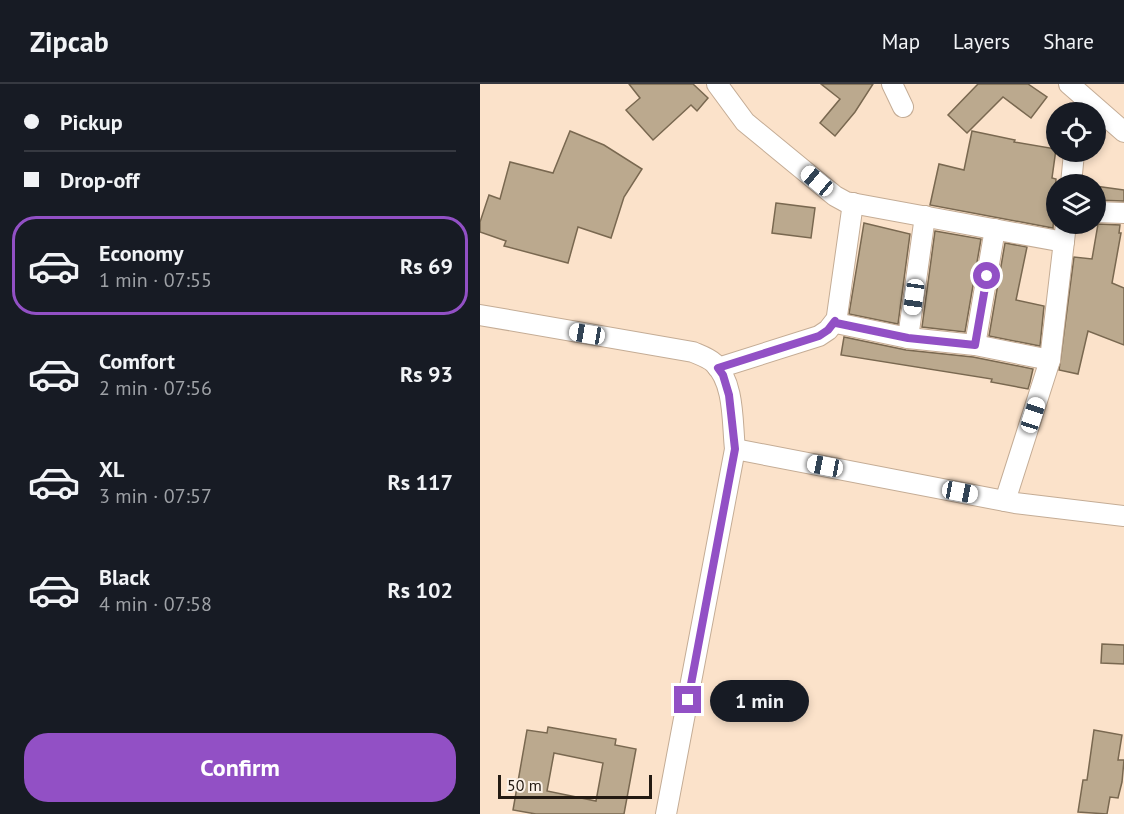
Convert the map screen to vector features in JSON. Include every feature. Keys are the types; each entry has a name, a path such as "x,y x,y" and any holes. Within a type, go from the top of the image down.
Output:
{"street":[{"path":"717,84 745,122 835,196 853,203 995,230 1046,232"},
{"path":"892,84 903,108"},
{"path":"1069,84 1124,132"},
{"path":"836,323 853,203"},
{"path":"1106,212 1124,213"},
{"path":"908,338 925,216"},
{"path":"975,345 995,230"},
{"path":"1005,501 1050,360 1065,234"},
{"path":"480,315 693,352 713,361 723,375 729,395 735,449 666,814"},
{"path":"718,368 819,336 835,321 908,338 975,345 1050,360"},
{"path":"735,449 1005,501 1124,516"}],"building":[{"path":"629,84 693,84 708,98 697,111 691,105 653,140 626,110 640,98"},
{"path":"821,84 873,84 855,112 835,136 820,123 840,99"},
{"path":"978,84 1028,84 1047,97 1031,118 1003,97 967,133 948,115"},
{"path":"570,131 604,145 642,169 624,197 611,238 578,227 568,263 504,246 506,241 480,232 480,222 489,195 500,199 510,162 553,173"},
{"path":"972,131 1046,147 1046,162 1054,162 1053,174 1046,174 1046,227 930,205 939,164 964,170"},
{"path":"1106,188 1124,190 1124,201 1106,200"},
{"path":"776,203 815,208 811,238 772,233"},
{"path":"864,223 910,234 898,324 849,314"},
{"path":"1106,224 1120,225 1119,233 1121,233 1112,283 1124,288 1124,345 1088,331 1078,374 1059,370 1074,257 1092,259 1096,234 1106,234"},
{"path":"935,231 981,239 965,332 922,327"},
{"path":"1005,243 1027,247 1016,300 1044,306 1040,346 989,336"},
{"path":"844,337 906,350 973,357 1033,369 1028,389 991,382 992,379 841,355"},
{"path":"1102,644 1124,645 1124,664 1101,663"},
{"path":"548,727 616,739 615,745 636,749 624,814 536,814 513,810 527,730 547,733","holes":["554,753 603,763 596,801 547,791"]},
{"path":"1094,730 1122,735 1118,760 1124,760 1122,782 1118,798 1110,797 1107,814 1078,812 1083,780 1087,780"}],"route":[{"path":"688,700 735,449 729,395 723,375 718,368 819,336 835,321 908,338 975,345 987,276"}]}
